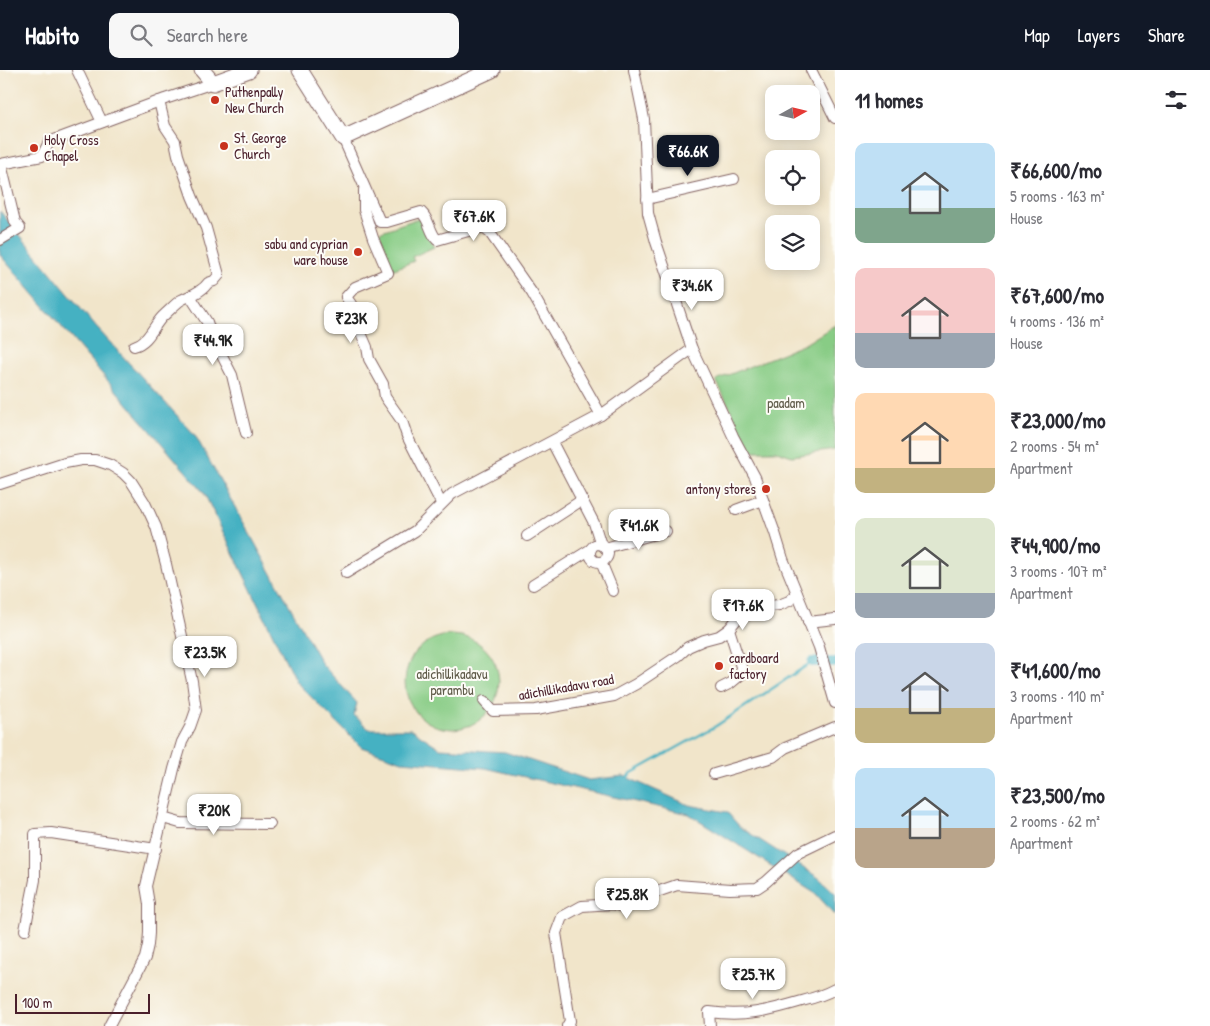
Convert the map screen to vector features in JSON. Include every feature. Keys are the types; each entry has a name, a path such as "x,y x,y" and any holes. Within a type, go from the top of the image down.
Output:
{"main road":[{"path":"202,70 213,83 249,70"},
{"path":"300,70 343,138 492,70"}],"street":[{"path":"77,70 102,122"},
{"path":"634,70 644,119 648,213 656,242 692,349 754,477 763,500 824,662 835,703"},
{"path":"812,70 835,118"},
{"path":"1,240 20,228 15,222 1,164 42,156 48,142 213,83"},
{"path":"134,346 142,344 162,317 180,301 214,281 219,275 206,228 192,196 175,141 165,126 159,101"},
{"path":"343,138 380,222 387,222 421,212 426,216 432,235 437,240 482,227 490,233 532,293 601,415"},
{"path":"647,199 734,179"},
{"path":"364,187 364,210 373,238 388,273 355,287 346,297 367,347 370,359 383,384 385,397 402,421 407,436 441,503"},
{"path":"190,296 207,322 211,334 232,375 246,433"},
{"path":"346,573 415,531 452,494 601,415 692,349"},
{"path":"552,442 594,523 599,547"},
{"path":"0,484 82,460 96,460 110,464 131,481 145,504 156,528 192,681 196,710 190,728 182,742 146,886 149,904 149,923 148,945 145,958 109,1026"},
{"path":"527,536 582,500"},
{"path":"736,510 763,500"},
{"path":"533,584 599,547 666,531"},
{"path":"599,547 591,557 595,561 601,562 613,591"},
{"path":"721,688 732,683 743,673 729,629 737,619 770,606 779,605 797,594"},
{"path":"808,622 835,619"},
{"name":"adichillikadavu road","path":"484,702 492,712 536,710 614,696 636,684 678,656 688,647 719,636 729,629"},
{"path":"824,662 835,657"},
{"path":"714,774 773,757 785,748 835,727"},
{"path":"163,818 180,823 270,824"},
{"path":"24,930 35,880 35,834 51,834 156,848"},
{"path":"567,1026 570,1021 556,933 562,917 582,906 613,904 624,907 645,896 677,885 730,889 757,888 798,853 835,835"},
{"path":"710,1026 709,1012 727,1014 773,1010 826,995 835,989"}],"green space":[{"path":"422,217 434,247 412,257 414,261 392,270 376,233"},
{"name":"paadam","path":"835,325 835,450 792,456 777,451 751,451 716,380 805,344"},
{"name":"adichillikadavu parambu","path":"452,635 470,639 485,649 495,664 499,682 495,700 485,715 470,725 452,729 434,725 419,715 409,700 405,682 409,664 419,649 434,639"}],"water":[{"path":"0,211 96,327 195,435 322,664 357,703 354,715 369,729 411,729 440,748 505,752 589,780 624,776 689,805 727,812 740,827 819,878 835,893 835,915 816,894 689,814 485,768 402,761 361,747 296,682 204,493 0,255"}],"waterway":[{"path":"626,780 630,774 716,726 812,662"},
{"path":"812,662 835,662"}],"place":[{"name":"Puthenpally New Church","path":"215,100"},
{"name":"St. George Church","path":"224,146"},
{"name":"Holy Cross Chapel","path":"34,148"},
{"name":"sabu and cyprian ware house","path":"358,252"},
{"name":"antony stores","path":"766,489"},
{"name":"cardboard factory","path":"719,666"}]}
